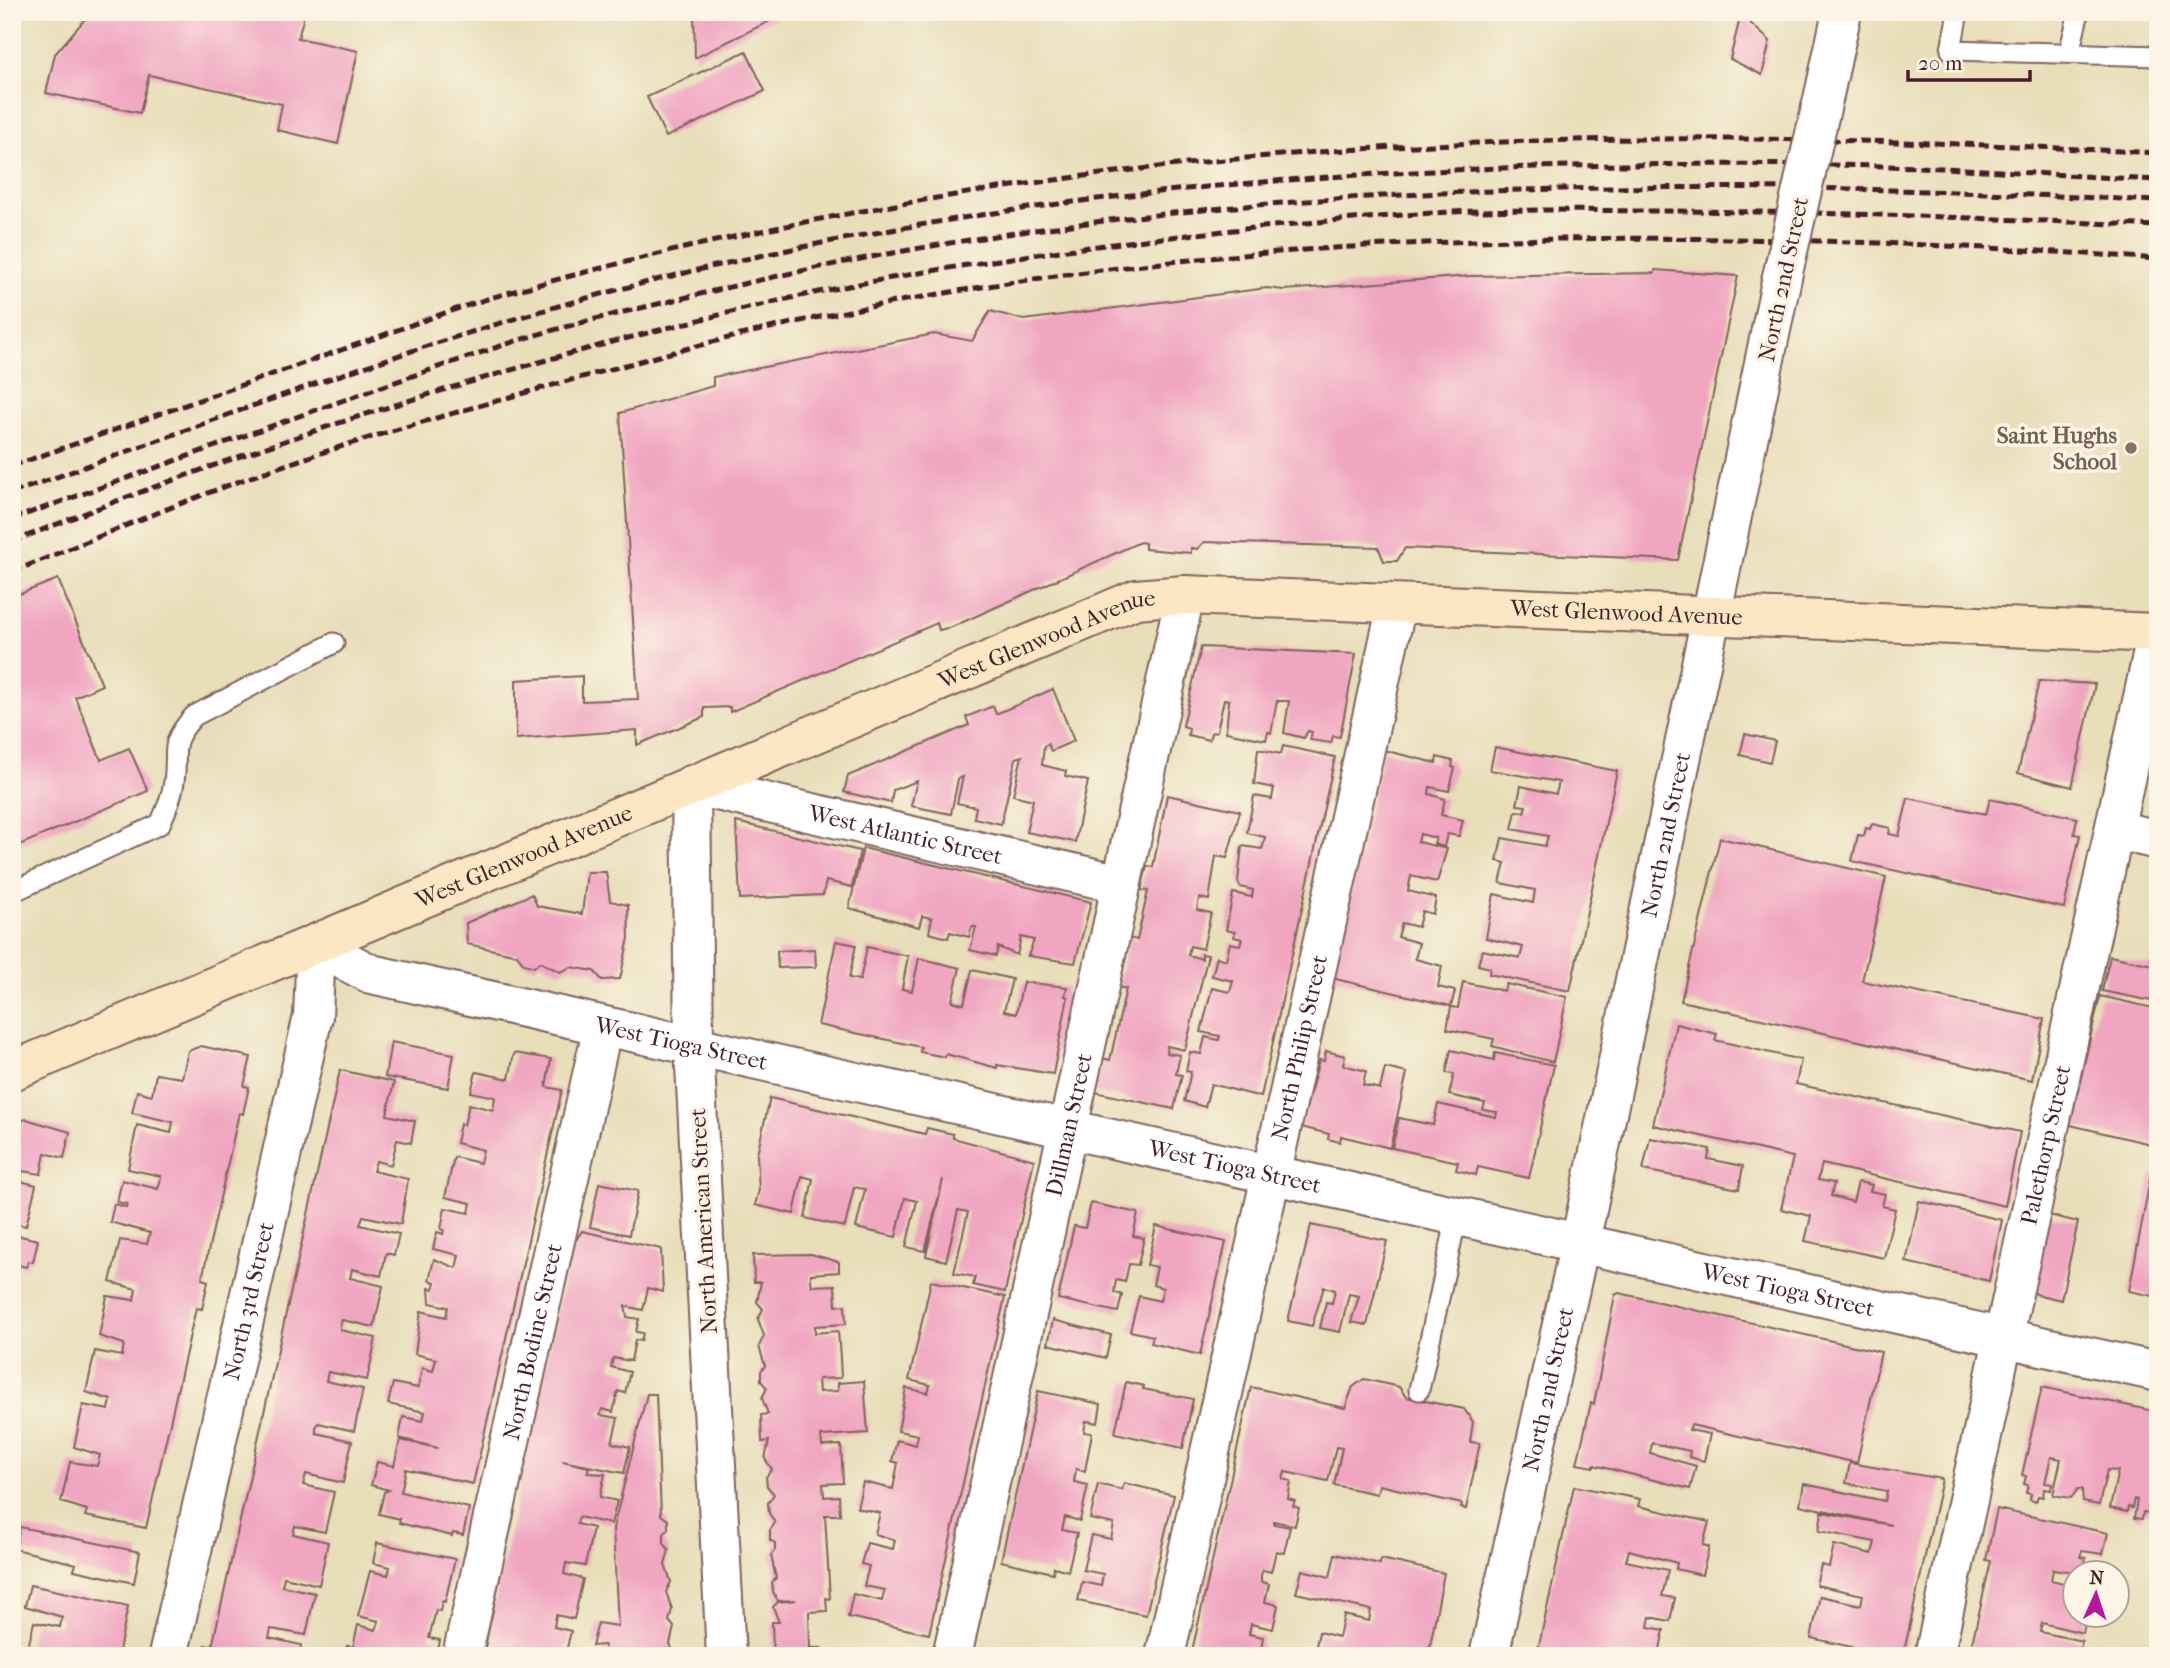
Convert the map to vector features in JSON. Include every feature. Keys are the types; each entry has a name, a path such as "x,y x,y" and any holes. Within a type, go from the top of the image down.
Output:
{"main road":[{"name":"West Glenwood Avenue","path":"12,1071 316,946 691,785 1136,599 1185,595 2157,633"}],"street":[{"name":"North 2nd Street","path":"1489,1656 1580,1243 1782,277 1842,12"},
{"name":"Dillman Street","path":"951,1656 1185,595"},
{"name":"North Philip Street","path":"1165,1656 1397,604"},
{"name":"Palethorp Street","path":"1934,1656 2157,633"},
{"name":"West Atlantic Street","path":"691,785 1121,884"},
{"name":"North American Street","path":"691,785 694,1046 726,1656"},
{"path":"2116,830 2158,840"},
{"name":"West Tioga Street","path":"316,946 371,974 2158,1372"},
{"name":"North 3rd Street","path":"167,1656 313,1016 316,946"},
{"name":"North Bodine Street","path":"462,1656 603,1026"}],"lane":[{"path":"1958,12 1951,50 2158,57"},
{"path":"2070,54 2078,12"},
{"path":"12,892 160,824 174,781 173,753 178,734 194,716 334,643"},
{"path":"1419,1390 1457,1216"}],"building":[{"path":"91,12 287,12 304,16 298,38 358,51 338,144 277,130 282,104 149,75 140,113 46,93 55,54"},
{"path":"694,12 788,12 695,58"},
{"path":"1722,12 1749,12 1747,20 1770,41 1762,75 1730,59 1740,18"},
{"path":"746,51 765,91 666,137 647,97"},
{"path":"1655,270 1738,276 1678,560 1405,548 1397,561 1384,561 1378,547 1204,542 1197,549 1191,548 1191,553 1145,549 1145,543 1140,542 952,627 939,630 937,623 730,712 730,707 704,708 704,717 637,745 637,730 516,739 516,680 582,676 582,701 638,699 620,413 713,386 713,377 934,334 972,341 990,311 1024,320 1267,288 1284,290 1471,276 1655,273"},
{"path":"58,579 102,685 75,697 101,760 129,748 148,791 12,848 12,597"},
{"path":"1201,647 1356,654 1340,737 1333,736 1331,743 1310,740 1312,732 1308,731 1304,738 1284,733 1289,701 1277,701 1271,733 1268,732 1266,740 1226,732 1229,700 1224,699 1217,731 1211,733 1209,740 1188,735 1189,728 1183,726"},
{"path":"2039,681 2095,684 2072,787 2018,773"},
{"path":"1053,689 1074,741 1051,751 1048,744 1044,746 1042,765 1066,771 1065,776 1088,781 1075,842 1026,832 1033,800 1013,795 1022,756 1016,758 1001,824 974,818 976,807 957,803 963,777 958,779 951,814 911,806 917,781 893,790 891,803 844,792 848,776 969,725 966,717 993,706 996,714"},
{"path":"1745,734 1775,741 1770,762 1740,755"},
{"path":"1283,746 1335,757 1261,1097 1211,1084 1205,1107 1184,1101 1191,1072 1186,1071 1190,1052 1201,1054 1205,1037 1219,1040 1220,1036 1201,1032 1212,988 1230,992 1233,981 1212,976 1217,957 1226,960 1230,943 1240,945 1242,939 1234,937 1235,932 1226,930 1233,893 1252,897 1253,890 1240,887 1238,881 1242,846 1262,849 1265,837 1247,833 1254,796 1272,799 1274,788 1254,784 1258,749 1281,754"},
{"path":"1495,747 1617,771 1570,991 1489,974 1490,968 1478,965 1482,950 1520,958 1523,947 1486,938 1494,894 1533,903 1535,890 1500,883 1505,863 1497,861 1502,838 1545,846 1548,836 1512,829 1516,811 1524,812 1526,806 1517,805 1521,786 1556,794 1559,782 1490,770"},
{"path":"1383,750 1436,763 1437,757 1453,761 1452,767 1455,768 1449,791 1430,787 1429,794 1445,799 1441,815 1463,820 1459,836 1447,834 1444,847 1434,844 1436,838 1420,834 1418,842 1447,849 1437,882 1411,876 1408,891 1436,898 1433,914 1422,911 1418,927 1402,923 1398,937 1419,943 1415,959 1442,966 1438,987 1455,991 1451,1006 1331,978"},
{"path":"1167,795 1240,811 1227,858 1216,856 1209,900 1199,898 1197,910 1211,913 1203,949 1190,946 1188,955 1202,959 1202,954 1208,955 1185,1050 1167,1046 1166,1053 1180,1055 1176,1074 1182,1075 1174,1109 1095,1092 1102,1058 1110,1060 1126,989 1118,987 1129,938 1137,940 1148,891 1141,890 1147,866 1153,867"},
{"path":"1908,798 1986,814 1990,799 2077,818 2074,834 2080,835 2064,908 1852,861 1858,835 1864,836 1866,828 1870,829 1872,824 1890,828 1889,834 1899,836"},
{"path":"736,822 860,851 852,887 826,881 823,895 740,899"},
{"path":"1720,838 1886,877 1862,981 2044,1019 2032,1080 1681,1001"},
{"path":"863,848 1091,902 1075,963 1028,956 1034,940 1021,937 1017,955 998,947 996,956 970,950 976,927 972,927 969,937 950,932 948,938 929,933 932,918 922,916 919,927 849,908"},
{"path":"587,872 606,872 610,901 628,905 629,938 620,979 602,980 594,971 571,967 560,972 540,962 534,967 524,964 517,955 467,944 466,923 532,894 537,906 582,914"},
{"path":"836,941 856,945 849,978 860,980 867,947 908,956 902,989 912,991 919,958 960,968 952,1001 964,1004 972,970 1012,979 1004,1011 1016,1014 1023,982 1067,987 1065,996 1068,997 1053,1074 997,1065 997,1068 946,1054 945,1057 920,1052 921,1047 818,1025"},
{"path":"815,949 816,967 778,968 777,951"},
{"path":"2110,956 2158,966 2157,1002 2102,991"},
{"path":"1463,982 1504,991 1506,984 1567,997 1553,1062 1492,1046 1494,1039 1447,1029 1451,1007 1458,1008"},
{"path":"2100,996 2158,1009 2158,1133 2155,1145 2070,1125"},
{"path":"1676,1024 1717,1034 1715,1040 1801,1060 1796,1084 2020,1132 2005,1206 1822,1164 1818,1180 1834,1183 1831,1196 1853,1202 1858,1182 1872,1185 1870,1191 1885,1194 1882,1206 1895,1209 1884,1258 1805,1241 1811,1216 1781,1209 1793,1157 1653,1125"},
{"path":"391,1042 454,1054 448,1088 385,1077"},
{"path":"201,1046 251,1057 244,1086 249,1087 243,1114 239,1113 202,1279 208,1281 202,1309 196,1308 146,1528 85,1516 87,1510 61,1502 70,1462 97,1466 100,1455 74,1447 83,1405 109,1410 111,1400 86,1392 95,1351 122,1356 124,1344 99,1336 107,1296 134,1300 136,1289 110,1282 120,1240 147,1244 150,1233 110,1222 114,1204 126,1207 127,1204 117,1202 122,1180 158,1189 160,1182 161,1176 128,1169 137,1125 171,1133 173,1122 132,1113 137,1091 152,1095 156,1074 182,1078 188,1051"},
{"path":"1451,1050 1494,1060 1495,1053 1554,1065 1529,1178 1478,1167 1476,1175 1456,1170 1458,1162 1392,1148 1399,1118 1433,1125 1438,1104 1496,1117 1497,1112 1483,1110 1485,1103 1449,1095 1454,1074 1446,1073"},
{"path":"1326,1051 1345,1056 1343,1065 1366,1071 1363,1085 1380,1089 1385,1068 1407,1073 1390,1148 1341,1136 1340,1142 1328,1139 1329,1134 1301,1127 1319,1060 1324,1061"},
{"path":"514,1053 551,1059 546,1087 562,1090 473,1484 406,1469 401,1492 469,1508 463,1535 453,1533 452,1536 399,1523 400,1519 379,1514 384,1492 389,1490 371,1485 377,1462 394,1466 400,1440 438,1448 399,1438 403,1417 423,1421 425,1412 388,1404 393,1383 418,1388 422,1368 433,1371 436,1359 415,1354 421,1311 446,1317 448,1307 430,1303 429,1288 433,1289 435,1282 429,1280 434,1259 456,1268 459,1255 433,1249 437,1232 443,1234 444,1230 441,1229 445,1208 469,1213 471,1203 445,1197 454,1157 480,1163 483,1150 456,1143 460,1124 464,1125 469,1104 493,1110 495,1097 471,1092 476,1072 509,1079"},
{"path":"340,1070 394,1082 387,1115 415,1121 411,1143 397,1140 391,1165 376,1161 373,1171 408,1179 401,1224 363,1216 360,1225 399,1234 394,1255 386,1253 381,1276 352,1269 350,1278 383,1286 374,1327 342,1320 340,1326 340,1330 376,1338 367,1380 328,1372 326,1381 363,1389 354,1431 318,1423 316,1428 316,1433 352,1441 343,1483 306,1474 303,1485 334,1492 325,1532 295,1526 293,1534 328,1542 319,1585 284,1577 282,1586 315,1593 306,1635 271,1629 269,1638 301,1645 299,1656 203,1656 205,1645 212,1647"},
{"path":"770,1098 925,1134 927,1128 953,1134 953,1138 1034,1160 1005,1292 973,1285 975,1277 954,1273 968,1212 958,1210 946,1261 926,1256 943,1179 925,1251 906,1247 917,1201 905,1198 896,1237 856,1228 865,1189 854,1187 845,1227 805,1218 813,1179 802,1176 794,1214 755,1205 759,1190 757,1154"},
{"path":"26,1119 70,1132 64,1158 45,1153 41,1174 22,1171 20,1181 36,1185 26,1226 12,1223 12,1124"},
{"path":"1650,1138 1710,1149 1708,1159 1743,1166 1739,1189 1643,1170"},
{"path":"2151,1175 2158,1177 2158,1297 2129,1291"},
{"path":"599,1183 638,1191 629,1235 590,1227"},
{"path":"1919,1201 2002,1220 1989,1281 1906,1262"},
{"path":"1091,1203 1138,1213 1133,1236 1144,1238 1138,1265 1129,1264 1125,1282 1116,1280 1114,1292 1122,1295 1118,1312 1058,1299 1074,1226 1085,1228"},
{"path":"2049,1215 2078,1222 2061,1300 2036,1294 2033,1290 2041,1255 2037,1254"},
{"path":"1311,1225 1387,1241 1367,1325 1351,1322 1359,1296 1349,1294 1340,1332 1320,1328 1326,1302 1332,1303 1335,1290 1324,1287 1312,1326 1288,1321"},
{"path":"1156,1226 1226,1242 1200,1355 1151,1343 1153,1336 1130,1331 1139,1296 1160,1301 1163,1288 1153,1285 1157,1267 1147,1265"},
{"path":"582,1231 661,1249 663,1292 648,1288 643,1310 625,1306 627,1317 639,1319 636,1332 643,1333 641,1341 635,1340 631,1361 613,1358 611,1367 630,1372 625,1393 618,1391 613,1412 602,1409 600,1415 618,1418 612,1443 630,1447 624,1473 562,1461 589,1467 587,1473 605,1474 600,1497 617,1501 611,1524 579,1517 577,1524 593,1528 585,1566 566,1563 564,1574 583,1579 574,1619 556,1615 554,1627 571,1631 565,1656 483,1656 571,1247"},
{"path":"12,1234 38,1240 33,1262 28,1261 27,1267 18,1265 15,1280 12,1280"},
{"path":"811,1254 839,1262 839,1272 811,1274 811,1280 812,1286 835,1285 836,1306 845,1305 846,1324 815,1326 815,1333 838,1331 840,1358 841,1378 818,1379 819,1392 838,1391 838,1383 864,1381 868,1433 821,1436 822,1446 841,1445 843,1483 823,1484 824,1497 839,1496 840,1515 825,1515 830,1599 826,1598 827,1611 809,1612 810,1648 821,1648 818,1656 781,1656 781,1650 773,1650 772,1622 779,1622 773,1607 778,1602 796,1600 778,1601 773,1592 772,1582 776,1578 771,1555 775,1550 775,1543 770,1540 770,1530 775,1523 769,1513 768,1503 774,1494 767,1486 766,1477 772,1469 765,1459 769,1441 762,1442 761,1415 768,1414 762,1398 767,1388 761,1381 761,1371 765,1366 759,1346 764,1336 758,1319 763,1309 757,1302 761,1282 754,1282 753,1255"},
{"path":"931,1281 1005,1297 929,1634 848,1617 853,1594 882,1601 885,1590 864,1586 869,1566 861,1564 867,1543 893,1549 895,1540 875,1534 880,1513 857,1508 863,1482 893,1489 898,1463 892,1461 897,1440 916,1445 918,1435 898,1431 906,1388 928,1393 930,1385 909,1380"},
{"path":"1619,1293 1881,1352 1857,1463 1691,1425 1689,1430 1710,1434 1704,1461 1689,1457 1690,1451 1652,1443 1650,1453 1696,1466 1690,1489 1594,1465 1577,1464 1591,1403 1594,1404 1615,1295"},
{"path":"1053,1320 1111,1335 1106,1358 1048,1344"},
{"path":"1364,1379 1399,1387 1406,1397 1464,1409 1473,1422 1470,1442 1480,1443 1466,1509 1461,1508 1462,1504 1379,1485 1377,1494 1334,1485 1342,1448 1336,1447 1328,1481 1285,1472 1283,1479 1291,1481 1288,1499 1295,1501 1293,1506 1299,1508 1295,1526 1274,1521 1274,1524 1290,1527 1284,1553 1276,1551 1271,1572 1263,1570 1261,1575 1261,1582 1269,1584 1265,1602 1278,1605 1273,1629 1251,1624 1249,1634 1263,1637 1260,1656 1191,1656 1251,1387 1345,1408 1353,1387"},
{"path":"1126,1382 1144,1386 1143,1389 1193,1399 1183,1448 1115,1433"},
{"path":"2042,1387 2158,1412 2158,1503 2154,1514 2143,1512 2142,1519 2134,1518 2137,1500 2134,1499 2132,1508 2128,1507 2127,1512 2110,1508 2118,1471 2107,1470 2099,1505 2083,1502 2082,1489 2078,1489 2071,1498 2053,1495 2061,1459 2051,1457 2045,1483 2052,1484 2051,1490 2044,1489 2043,1497 2038,1496 2036,1502 2030,1500 2031,1494 2026,1493 2028,1485 2024,1484 2026,1476 2022,1475"},
{"path":"1038,1391 1101,1404 1098,1423 1086,1421 1084,1432 1092,1433 1085,1471 1076,1469 1074,1482 1088,1485 1080,1521 1065,1517 1062,1530 1077,1533 1068,1571 1054,1567 1053,1573 1001,1561"},
{"path":"647,1394 656,1394 661,1515 668,1520 668,1529 664,1534 664,1543 669,1550 665,1565 671,1582 666,1592 672,1609 669,1621 674,1627 670,1644 675,1656 605,1656 604,1645 592,1646 598,1623 618,1626 613,1528"},
{"path":"1850,1463 1942,1479 1903,1656 1850,1656 1852,1647 1811,1638 1820,1596 1861,1605 1863,1595 1816,1585 1821,1565 1829,1567 1834,1545 1872,1554 1875,1542 1819,1531 1822,1512 1891,1525 1800,1505 1804,1484 1885,1501 1887,1491 1846,1483"},
{"path":"1124,1483 1174,1495 1146,1615 1078,1601 1082,1582 1101,1586 1103,1574 1083,1570 1091,1535 1111,1539 1114,1524 1090,1519 1098,1484 1122,1490"},
{"path":"1574,1486 1640,1499 1638,1506 1709,1522 1703,1545 1709,1547 1702,1575 1676,1569 1677,1563 1629,1550 1626,1561 1668,1570 1662,1596 1675,1598 1670,1621 1650,1617 1648,1627 1664,1630 1659,1654 1537,1654"},
{"path":"1997,1509 2108,1533 2103,1554 2082,1551 2080,1557 2086,1560 2062,1560 2062,1570 2053,1569 2051,1580 2062,1583 2062,1628 2042,1623 2040,1632 2082,1641 2078,1656 1969,1656 1991,1561 1986,1560"},
{"path":"20,1527 140,1552 134,1583 74,1570 76,1564 15,1549"},
{"path":"377,1543 455,1559 445,1602 442,1601 440,1611 436,1610 429,1638 440,1640 437,1656 344,1656 347,1646 353,1647 358,1625 376,1630 379,1621 358,1616 370,1571 388,1575 390,1567 373,1563"},
{"path":"1335,1554 1380,1564 1381,1559 1444,1573 1428,1656 1314,1655 1319,1632 1339,1637 1344,1615 1369,1621 1371,1610 1296,1593 1302,1570 1330,1577"},
{"path":"30,1585 128,1606 118,1656 26,1656 34,1622 60,1627 62,1617 25,1606"}],"railway":[{"path":"12,466 511,292 737,236 967,193 1083,176 1316,152 1614,139 1795,140 2158,153"},
{"path":"12,493 323,381 554,307 775,253 990,214 1244,184 1499,168 1755,164 1883,166 2158,180"},
{"path":"12,519 385,386 560,328 713,291 891,253 1070,225 1251,206 1432,194 1613,188 1795,188 2158,201"},
{"path":"12,542 240,456 394,405 549,359 813,293 1013,258 1222,231 1362,218 1484,211 1706,211 2158,226"},
{"path":"12,572 236,483 405,427 750,333 985,286 1152,264 1319,249 1486,241 1654,238 1823,241 2158,259"}],"place":[{"name":"Saint Hughs School","path":"2131,448"}]}
